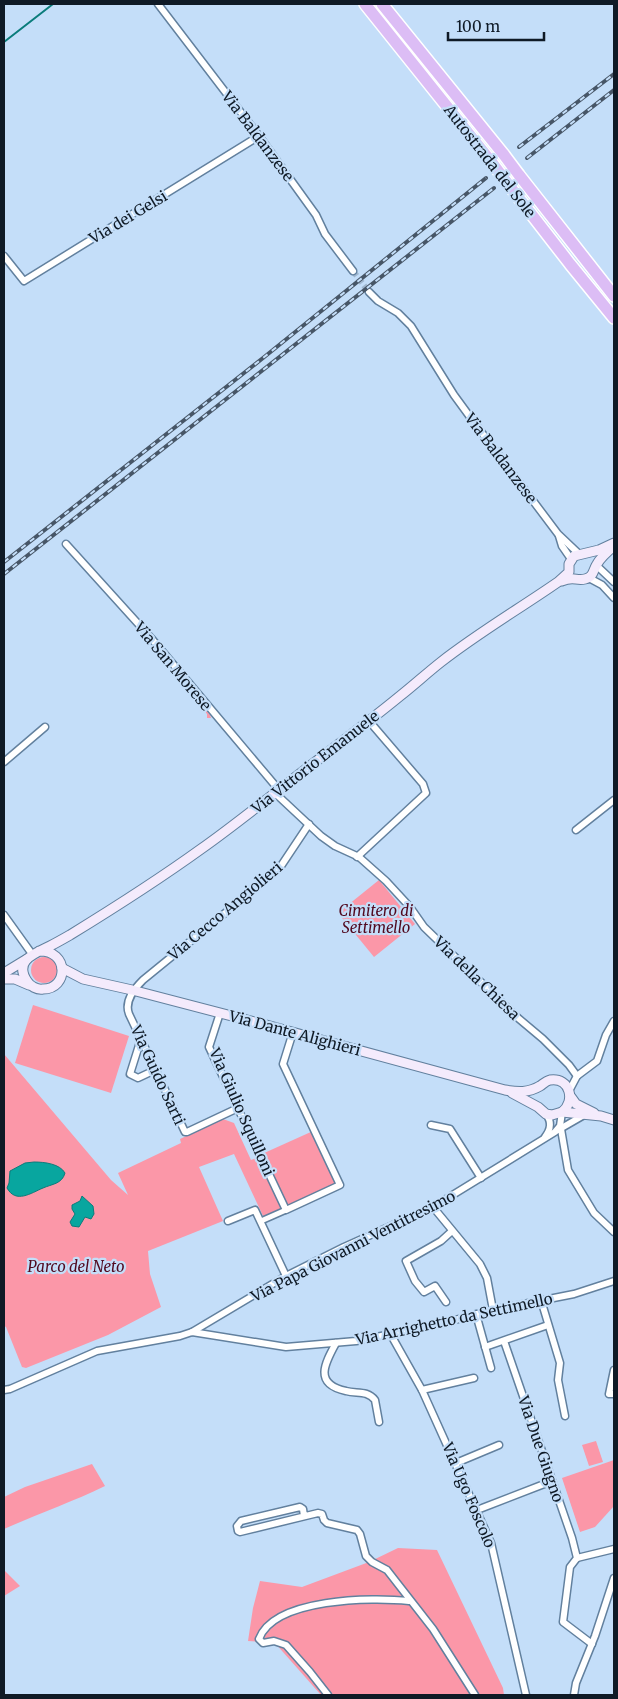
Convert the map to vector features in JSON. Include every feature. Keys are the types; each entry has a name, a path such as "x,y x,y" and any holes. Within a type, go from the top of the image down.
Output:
{"highway":[{"name":"Autostrada del Sole","path":"365,4 614,318"},
{"name":"Autostrada del Sole","path":"382,4 504,155 614,296"}],"main road":[{"path":"578,579 572,574 570,569 578,555 614,544"},
{"path":"589,578 593,574 596,565 614,544"},
{"path":"578,555 592,558 596,565"},
{"name":"Via Vittorio Emanuele","path":"4,973 8,968 69,936 178,865 369,721 459,649 558,582 570,569"},
{"name":"Via Vittorio Emanuele","path":"558,582 571,577 578,579 589,578"},
{"path":"4,979 15,979 44,990 57,984 60,979 62,945 69,936"},
{"path":"35,988 30,985 23,969 33,955 51,952 61,964"},
{"name":"Via Dante Alighieri","path":"61,964 83,979"},
{"name":"Via Dante Alighieri","path":"57,984 72,979 83,979 132,990 505,1090 527,1092 545,1082 556,1080 566,1086 579,1106 614,1120"},
{"path":"538,1107 536,1096 540,1086"},
{"name":"Via Dante Alighieri","path":"505,1090 538,1107 546,1114 552,1115 562,1112 601,1116"},
{"path":"562,1112 568,1106 570,1094"}],"street":[{"name":"Via Baldanzese","path":"158,4 316,214 325,234 353,271"},
{"name":"Via dei Gelsi","path":"4,256 24,280 259,136"},
{"name":"Via Baldanzese","path":"369,292 378,301 398,313 411,326 458,402 558,534 578,555"},
{"name":"Via San Morese","path":"66,544 152,638 277,791"},
{"path":"596,565 614,582"},
{"path":"589,578 602,585 614,598"},
{"path":"357,856 426,793 423,784 369,721"},
{"path":"4,762 45,727"},
{"name":"Via della Chiesa","path":"277,791 309,824 336,846 357,856 386,881 410,907 424,927 518,1018 557,1052 577,1076"},
{"path":"576,830 614,800"},
{"name":"Via Cecco Angiolieri","path":"132,990 279,869 309,824"},
{"path":"4,915 33,955"},
{"name":"Via Guido Sarti","path":"132,990 127,1010 185,1133 238,1108"},
{"name":"Via Giulio Squilloni","path":"220,1013 209,1047 286,1210"},
{"path":"570,1094 577,1076 597,1061 606,1035 614,1021"},
{"path":"261,1220 340,1185 283,1064 292,1032"},
{"path":"141,1039 130,1074 138,1078 155,1070"},
{"path":"562,1112 558,1130 568,1170 594,1213 614,1232"},
{"name":"Via Papa Giovanni Ventitresimo","path":"538,1143 547,1135 550,1126 550,1120 546,1114"},
{"name":"Via Papa Giovanni Ventitresimo","path":"192,1332 286,1276 344,1247 433,1207 585,1115"},
{"path":"430,1125 450,1129 482,1178"},
{"path":"433,1207 480,1264 487,1278 493,1310"},
{"path":"228,1221 254,1209 261,1220 286,1276"},
{"path":"446,1302 435,1286 424,1292 415,1281 406,1261 441,1241 452,1231"},
{"name":"Via Arrighetto da Settimello","path":"4,1390 95,1351 180,1336 192,1332 286,1347 336,1343 391,1335 432,1326 493,1310 584,1292 614,1281"},
{"path":"541,1300 560,1363 558,1380 564,1416"},
{"path":"476,1314 491,1368"},
{"path":"485,1347 548,1325"},
{"name":"Via Ugo Foscolo","path":"391,1335 422,1390 491,1543 526,1695"},
{"name":"Via Due Giugno","path":"504,1341 572,1538 577,1558"},
{"path":"336,1343 325,1363 324,1369 328,1381 333,1386 347,1392 363,1392 373,1397 379,1422"},
{"path":"614,1370 610,1394 614,1394"},
{"path":"422,1390 474,1378"},
{"path":"456,1463 499,1445"},
{"path":"477,1510 552,1481"},
{"path":"304,1516 303,1509 300,1507 241,1521 236,1526 240,1532 321,1513 324,1520 328,1523 356,1530 360,1534 366,1556 372,1562 387,1570 438,1636 475,1695"},
{"path":"592,1644 563,1622 570,1567 577,1558 614,1548"},
{"path":"574,1695 576,1683 592,1644 614,1578"},
{"path":"328,1695 286,1645 274,1641 263,1643 259,1639 262,1631 277,1617 325,1603 384,1599 410,1601"}],"green space":[{"path":"177,677 211,718 207,718 207,714 179,681 176,681"},
{"name":"Cimitero di Settimello","path":"379,880 415,924 374,957 338,913"},
{"path":"44,957 53,961 57,970 53,979 44,983 35,979 31,970 35,961"},
{"path":"33,1005 129,1036 111,1093 15,1063"},
{"name":"Parco del Neto","path":"4,1054 111,1180 128,1195 118,1173 181,1143 180,1139 223,1119 234,1123 251,1160 259,1157 283,1209 264,1218 234,1154 199,1167 223,1221 148,1251 150,1274 161,1307 108,1335 26,1368 22,1367 4,1326"},
{"path":"313,1131 336,1182 335,1185 286,1206 262,1154"},
{"path":"596,1441 603,1462 589,1466 582,1445"},
{"path":"614,1460 614,1506 595,1527 580,1532 562,1478"},
{"path":"92,1464 105,1486 4,1529 4,1497 25,1487"},
{"path":"398,1548 437,1550 503,1688 504,1695 321,1695 275,1643 248,1641 253,1608 260,1581 302,1587 369,1562"},
{"path":"4,1570 20,1586 4,1596"}],"shaded area":[{"path":"34,1162 60,1167 65,1173 64,1177 56,1183 24,1196 11,1193 7,1188 10,1171 25,1163"},
{"path":"82,1196 93,1206 94,1214 91,1219 85,1217 79,1227 72,1226 70,1222 75,1214 72,1205 80,1201"}],"waterway":[{"path":"4,42 53,4"}],"tunnel":[{"path":"353,271 369,292"}],"railway":[{"path":"519,147 614,74"},
{"path":"527,158 614,90"},
{"path":"4,562 263,358 486,178"},
{"path":"4,574 494,188"}]}
